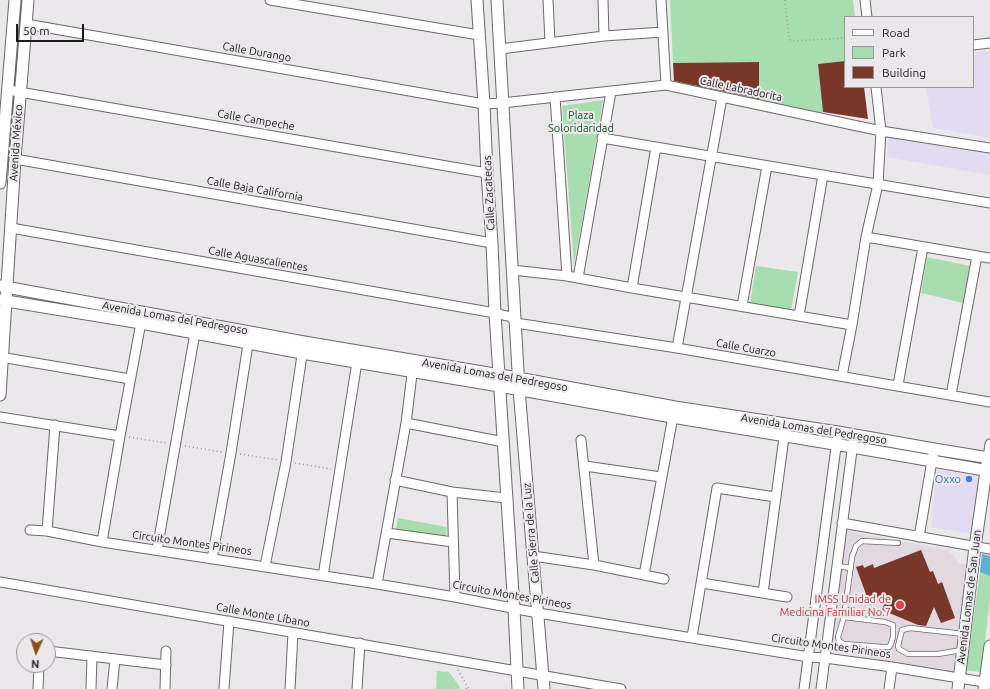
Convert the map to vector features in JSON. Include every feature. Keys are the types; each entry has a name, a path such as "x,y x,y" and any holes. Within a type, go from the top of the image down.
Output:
{"street":[{"name":"Avenida México","path":"0,183 15,0"},
{"name":"Avenida México","path":"0,395 3,300 11,228 28,0"},
{"path":"270,0 479,35"},
{"name":"Calle Zacatecas","path":"477,0 479,35 494,104 512,270 518,378"},
{"name":"Calle Zacatecas","path":"497,0 500,49 487,173 502,381"},
{"path":"548,0 550,42"},
{"path":"602,0 604,36"},
{"path":"661,0 666,85"},
{"path":"867,16 868,0"},
{"name":"Calle Durango","path":"26,24 494,104"},
{"path":"500,49 604,36 663,32"},
{"path":"974,45 990,43"},
{"name":"Calle Labradorita","path":"494,104 666,85 882,131 990,148"},
{"path":"842,376 852,325 866,236 878,184 882,131 876,88"},
{"name":"Calle Campeche","path":"8,90 487,173"},
{"path":"578,278 611,92"},
{"path":"555,97 567,276"},
{"path":"677,348 722,98"},
{"path":"602,138 990,203"},
{"path":"632,288 656,147"},
{"name":"Calle Baja California","path":"15,159 492,243"},
{"path":"742,306 767,166"},
{"path":"799,316 823,175"},
{"name":"Calle Aguascalientes","path":"11,228 498,313"},
{"path":"866,236 990,258"},
{"path":"898,385 923,246"},
{"path":"951,396 977,256"},
{"path":"512,270 567,276 852,325"},
{"name":"Avenida Lomas del Pedregoso","path":"4,286 142,317 303,347 502,381 519,389 674,412 786,424 854,435 988,471"},
{"name":"Avenida Lomas del Pedregoso","path":"3,300 142,317"},
{"name":"Calle Cuarzo","path":"498,313 514,320 990,402"},
{"path":"102,542 142,317"},
{"path":"157,550 196,327"},
{"path":"212,559 231,453 249,337"},
{"path":"265,566 286,462 303,347"},
{"name":"Avenida Lomas del Pedregoso","path":"303,347 357,362 414,366"},
{"path":"1,357 130,379"},
{"path":"323,576 357,362"},
{"path":"377,584 406,423 414,366"},
{"name":"Avenida Lomas del Pedregoso","path":"502,381 518,378 784,436 852,447 933,455 989,458"},
{"name":"Calle Sierra de la Luz","path":"518,378 533,556 534,612 540,675 544,689"},
{"name":"Calle Sierra de la Luz","path":"502,381 506,498 516,609 519,672 518,689"},
{"path":"644,575 674,412"},
{"path":"0,417 120,436"},
{"path":"406,423 504,442"},
{"path":"763,593 786,424"},
{"path":"47,531 55,425"},
{"path":"804,689 838,432"},
{"path":"821,689 854,435"},
{"path":"581,440 594,565"},
{"path":"989,458 990,444"},
{"path":"919,537 933,455"},
{"name":"Avenida Lomas de San Juan","path":"958,683 975,547 989,458"},
{"path":"584,466 661,477"},
{"path":"395,480 452,492 506,498"},
{"path":"692,637 717,488 775,497"},
{"path":"452,492 456,597"},
{"path":"842,523 990,549"},
{"name":"Circuito Montes Pirineos","path":"30,530 47,531 102,542 377,584 516,609 809,657 892,667 958,683 986,685"},
{"path":"387,532 453,542"},
{"path":"533,556 594,565 664,579"},
{"name":"Calle Monte Líbano","path":"0,582 540,675"},
{"path":"702,583 787,597"},
{"path":"224,689 229,621"},
{"path":"290,689 293,633"},
{"path":"357,689 360,643"},
{"path":"986,685 990,646"},
{"path":"56,652 166,665"},
{"path":"165,689 166,652"},
{"path":"91,689 92,656"},
{"path":"112,689 115,659"},
{"path":"889,689 892,667"},
{"path":"38,689 39,673"},
{"path":"540,675 621,689"}],"lane":[{"path":"844,616 885,622 893,625 892,644 888,647 883,647 844,644 838,637 844,616 852,558 856,546 862,541 898,543"},
{"path":"837,566 851,568"},
{"path":"962,650 938,654 908,654 899,649 898,646 902,630 910,628 964,634"}],"path":[{"path":"785,0 789,38 791,41 844,38"},
{"path":"458,669 469,689"},
{"path":"466,689 467,685"}],"shaded area":[{"path":"990,50 990,138 933,128 926,88 974,88 974,53"},
{"path":"889,137 990,154 990,175 887,157"},
{"path":"937,470 979,476 971,534 931,527"},
{"name":"IMSS Unidad de Medicina Familiar No.7","path":"846,531 948,550 960,564 966,564 969,561 953,672 831,651"}],"green space":[{"path":"670,0 853,0 855,16 844,16 844,61 818,64 823,113 759,101 758,62 673,63"},
{"name":"Plaza Soloridaridad","path":"603,100 586,200 574,264 562,106"},
{"path":"927,257 970,266 963,303 921,293"},
{"path":"756,266 798,272 791,310 750,303"},
{"path":"398,518 447,527 446,537 396,529"},
{"path":"980,572 990,576 990,601 981,672 966,670"},
{"path":"437,671 449,672 460,687 459,689 436,689"}],"water":[{"path":"982,554 990,556 990,576 980,572"}],"building":[{"path":"844,61 844,88 864,88 868,119 823,112 818,64"},
{"path":"759,62 759,99 674,81 673,63"},
{"path":"921,550 930,572 933,571 938,584 942,582 955,618 941,623 934,607 926,626 918,625 882,610 886,599 870,605 856,567 863,565 864,568 873,564 874,568"}],"place":[{"name":"Oxxo","path":"969,479"},
{"name":"IMSS Unidad de Medicina Familiar No.7","path":"900,605"}]}
